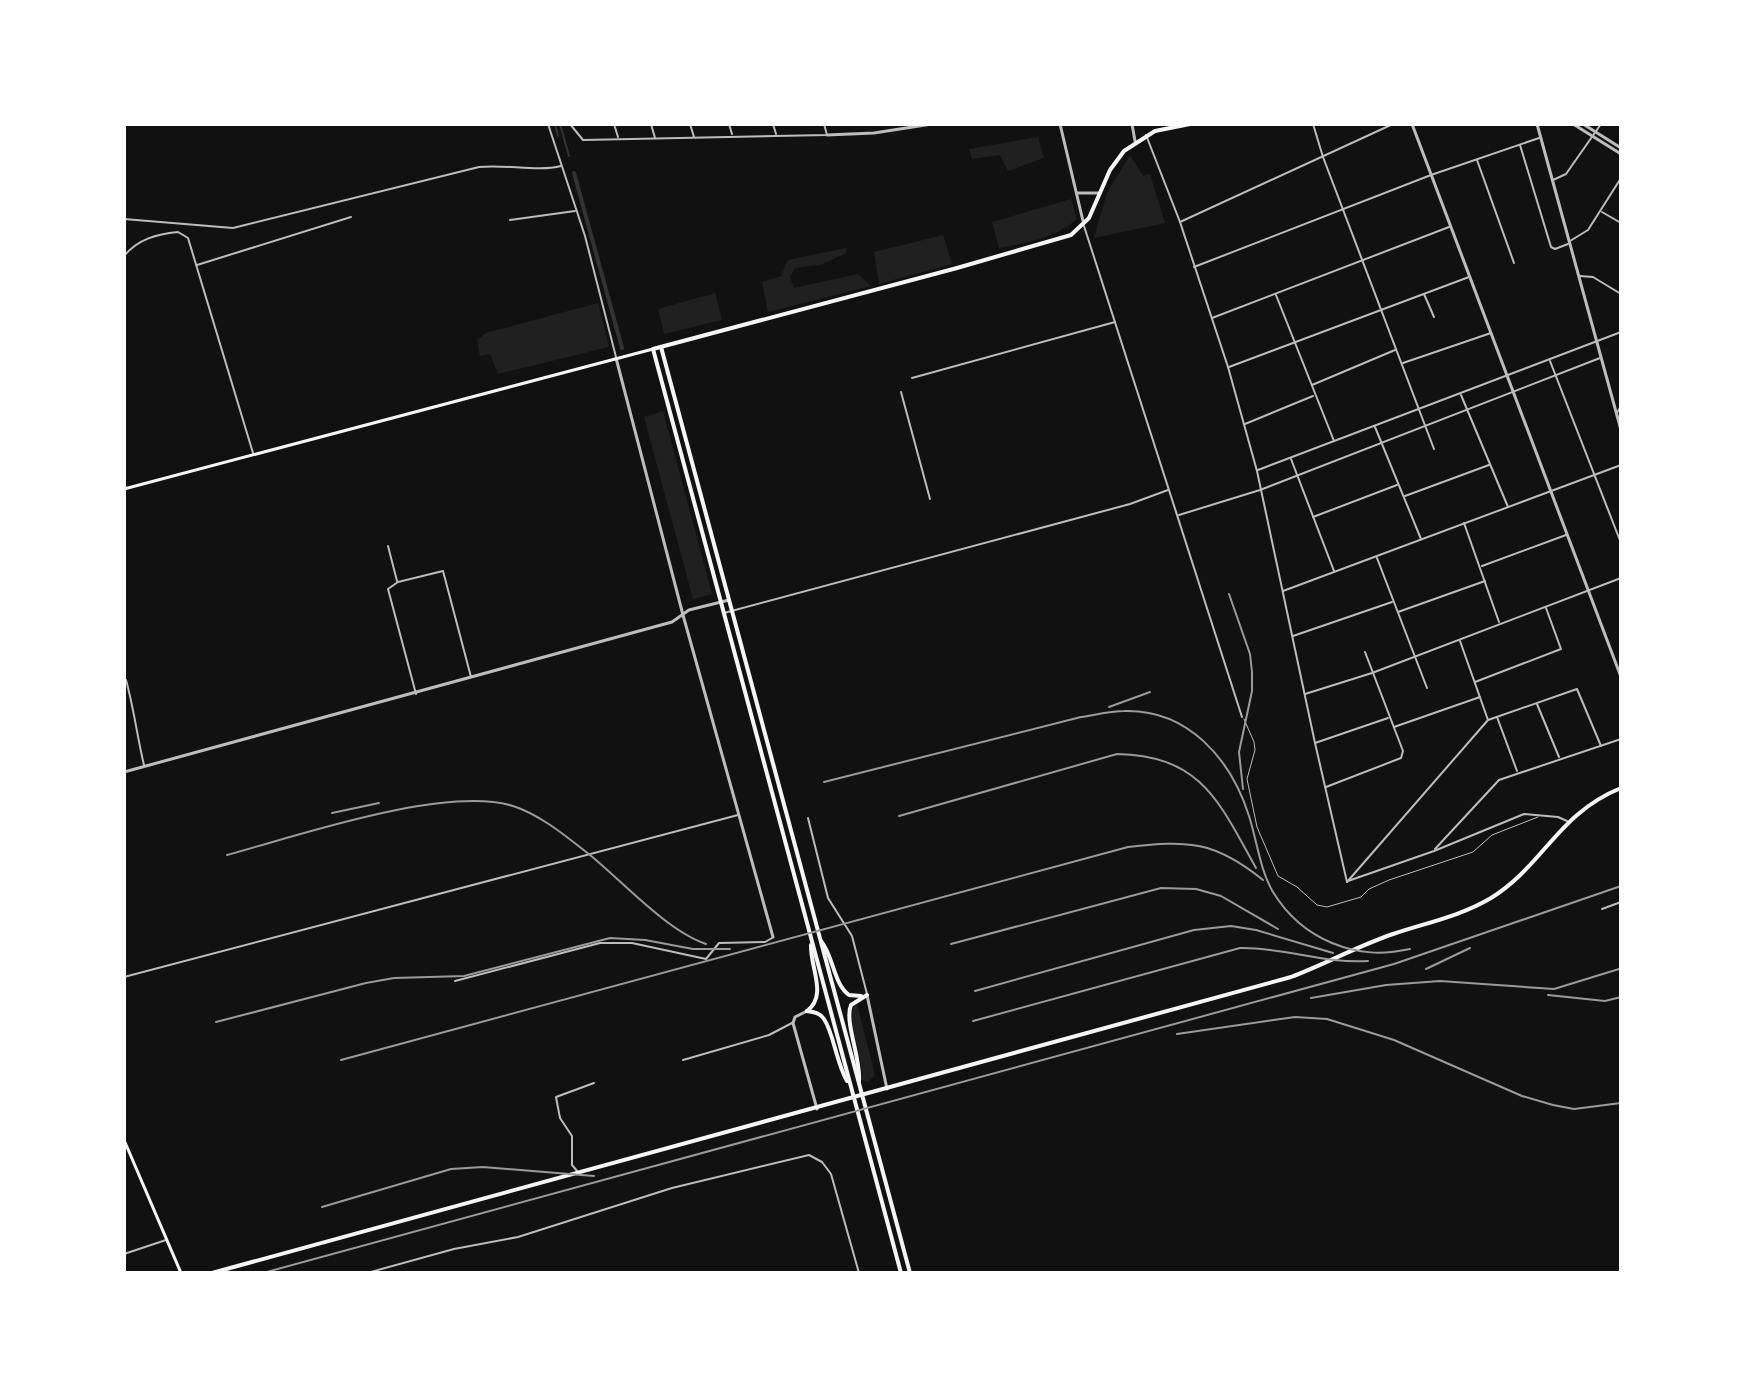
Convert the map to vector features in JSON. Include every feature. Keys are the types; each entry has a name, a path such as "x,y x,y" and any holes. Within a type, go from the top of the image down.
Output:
{"main road":[{"path":"124,489 1071,235 1094,210 1116,160 1135,141 1146,135 1190,124"},
{"path":"661,347 910,1273"},
{"path":"653,349 901,1273"},
{"path":"692,494 699,492"},
{"path":"755,727 763,725"},
{"path":"212,1273 1291,977 1388,936 1459,913 1490,899 1516,878 1567,821 1591,802 1621,788"},
{"path":"818,937 830,955 845,993 854,997 867,995"},
{"path":"807,1011 815,1005 819,995 811,959 812,939"},
{"path":"859,1084 859,1058 849,1009 855,1001 867,995"},
{"path":"807,1011 817,1013 824,1019 837,1063 850,1087"},
{"path":"124,1140 181,1273"}],"street":[{"path":"455,981 600,943 632,943 706,959 719,943 765,942 773,937 683,615 585,236 548,124"},
{"path":"570,124 583,140 874,133 932,124"},
{"path":"614,124 618,139"},
{"path":"651,124 656,140"},
{"path":"690,124 694,139"},
{"path":"729,124 733,136"},
{"path":"773,124 776,135"},
{"path":"824,124 827,135"},
{"path":"871,124 874,133"},
{"path":"1060,124 1083,225 1242,717"},
{"path":"1132,124 1135,141"},
{"path":"1313,124 1434,449"},
{"path":"1180,222 1393,124"},
{"path":"1412,124 1621,677"},
{"path":"1537,124 1621,430"},
{"path":"1573,124 1621,148"},
{"path":"1583,124 1621,154"},
{"path":"1552,180 1566,174 1601,124"},
{"path":"1146,135 1180,222 1212,318 1257,471 1347,882"},
{"path":"1194,267 1343,208 1540,137"},
{"path":"1520,144 1551,247 1555,249 1588,230 1621,178"},
{"path":"1476,159 1514,263"},
{"path":"124,219 233,228 479,167 518,165 550,169 560,164"},
{"path":"1077,193 1100,193"},
{"path":"510,220 577,211"},
{"path":"1601,211 1621,223"},
{"path":"197,265 351,217"},
{"path":"1212,318 1450,227"},
{"path":"124,256 135,242 178,232 188,238 253,455"},
{"path":"1578,276 1593,277 1621,294"},
{"path":"1228,367 1469,277"},
{"path":"1276,293 1334,442"},
{"path":"1424,294 1434,317"},
{"path":"912,378 1116,322"},
{"path":"1257,471 1621,332"},
{"path":"1402,363 1491,333"},
{"path":"1311,385 1397,350"},
{"path":"1178,515 1260,490 1601,358"},
{"path":"1549,359 1621,543"},
{"path":"901,392 930,499"},
{"path":"1461,394 1508,507"},
{"path":"1244,424 1315,395"},
{"path":"1616,414 1621,406"},
{"path":"1375,426 1421,539"},
{"path":"1290,458 1334,571"},
{"path":"1404,497 1491,465"},
{"path":"1282,591 1621,465"},
{"path":"1313,517 1398,484"},
{"path":"724,613 1130,504 1170,490"},
{"path":"1464,523 1499,623"},
{"path":"1481,566 1567,535"},
{"path":"388,546 398,582"},
{"path":"1377,556 1427,688"},
{"path":"416,694 388,589 398,582 443,571 471,678"},
{"path":"1304,695 1372,673 1621,578"},
{"path":"1397,613 1485,581"},
{"path":"124,772 672,622 692,610 729,600"},
{"path":"1292,637 1393,601"},
{"path":"1475,682 1561,649 1546,607"},
{"path":"1459,640 1488,720"},
{"path":"1325,787 1401,758 1403,751 1365,652"},
{"path":"124,680 137,721 136,733 145,766"},
{"path":"1347,882 1488,720 1577,689 1601,746"},
{"path":"1393,727 1480,697"},
{"path":"1537,703 1559,758"},
{"path":"1315,743 1389,717"},
{"path":"1497,717 1518,772"},
{"path":"1434,851 1499,780 1621,739"},
{"path":"124,977 740,814"},
{"path":"1347,882 1524,814 1558,817 1567,821"},
{"path":"808,818 828,898 852,936 887,1090"},
{"path":"1602,909 1621,902"},
{"path":"683,1060 769,1035 793,1023 799,1014 807,1011"},
{"path":"793,1023 819,1108"},
{"path":"579,1173 572,1165 572,1136 560,1118 556,1097 594,1083"},
{"path":"367,1273 454,1249 518,1237 726,1173 804,1156 818,1159 828,1169 859,1273"},
{"path":"124,1254 167,1240"}],"lane":[{"path":"1242,717 1254,742 1255,750 1247,779 1257,827 1278,876 1297,887 1317,905 1327,907 1361,897 1369,889 1389,880 1473,852 1492,835 1542,816"}],"shaded area":[{"path":"1038,137 1044,158 1008,171 1000,155 972,159 969,149"},
{"path":"1130,155 1143,176 1150,174 1165,223 1094,238 1107,193"},
{"path":"1071,199 1077,219 1040,239 999,248 992,222"},
{"path":"943,235 952,264 879,284 874,252"},
{"path":"846,248 847,253 820,265 795,268 790,277 794,288 858,274 871,286 768,312 762,282 781,276 788,260"},
{"path":"715,293 722,320 664,334 658,309"},
{"path":"598,303 609,347 498,374 490,354 480,356 477,340 486,333"},
{"path":"663,411 712,594 693,599 644,417"},
{"path":"857,1004 875,1075 868,1082 862,1080 850,1014"}],"waterway":[{"path":"555,124 558,136"},
{"path":"560,124 569,156"},
{"path":"574,173 622,348"}],"railway":[{"path":"1229,594 1250,654 1252,672 1252,691 1239,752 1243,789"},
{"path":"1109,707 1150,692"},
{"path":"824,782 1081,717 1124,711 1147,713 1187,728 1204,741 1231,775 1249,816 1269,883 1291,916 1323,939 1352,949 1380,953 1410,949"},
{"path":"899,816 1117,754 1146,757 1169,763 1204,787 1231,823 1256,868"},
{"path":"227,855 411,807 484,801 513,806 553,827 661,917 691,938 706,944"},
{"path":"332,813 379,803"},
{"path":"341,1060 1128,847 1168,844 1200,846 1230,857 1263,880"},
{"path":"263,1273 1394,964 1621,886"},
{"path":"951,944 1161,888 1196,889 1221,896 1278,929"},
{"path":"975,991 1194,930 1231,926 1256,930 1333,953"},
{"path":"216,1022 366,983 394,978 464,976 610,938 645,940 693,949 730,949"},
{"path":"973,1021 1240,948 1368,961"},
{"path":"1426,969 1470,948"},
{"path":"1311,998 1386,985 1440,981 1554,989 1619,969"},
{"path":"1548,995 1605,1001 1621,997"},
{"path":"1177,1034 1295,1017 1327,1019 1394,1040 1522,1096 1553,1105 1574,1109 1621,1103"},
{"path":"322,1207 451,1169 483,1167 594,1176"}]}
